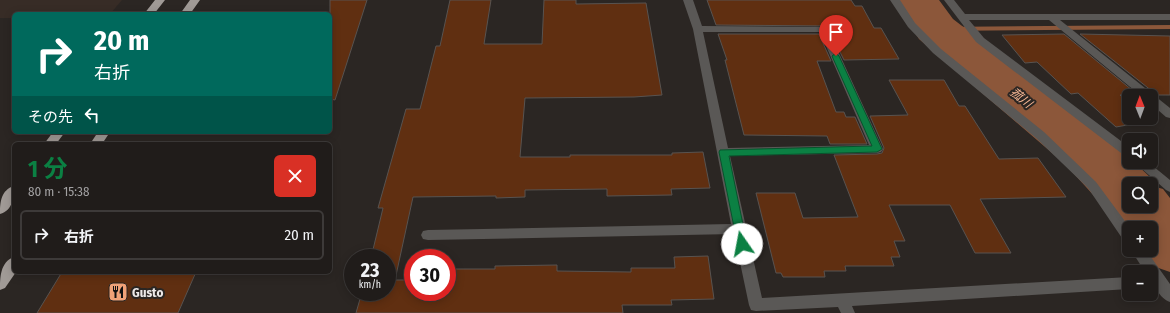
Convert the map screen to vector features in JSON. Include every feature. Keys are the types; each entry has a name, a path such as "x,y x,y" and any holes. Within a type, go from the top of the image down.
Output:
{"highway":[{"path":"151,12 160,0"},
{"path":"186,12 195,0"},
{"path":"0,209 12,194"},
{"path":"0,284 12,266"}],"street":[{"path":"688,0 698,28 756,305 845,306 1122,284"},
{"path":"895,0 911,25 936,51 1040,135 1092,185 1122,227"},
{"path":"949,0 980,40 1122,148"},
{"path":"962,17 1170,17"},
{"path":"1051,18 1139,89"},
{"path":"698,28 824,29 877,149 723,152"},
{"path":"1158,104 1170,114"},
{"path":"1148,169 1170,187"},
{"path":"428,235 739,229"},
{"path":"1158,284 1170,296"}],"shaded area":[{"path":"0,0 122,0 112,12 12,12 12,18 0,18"}],"building":[{"path":"330,0 367,0 335,100 332,99 332,12 330,12"},
{"path":"450,0 491,0 484,44 542,44 544,0 576,0 576,4 646,3 662,95 634,97 525,98 520,157 570,157 570,155 672,155 672,153 703,152 710,188 671,189 672,195 607,196 607,189 525,190 525,197 413,197 396,275 396,249 373,249 383,208 378,208 406,109 420,109 436,46 440,46"},
{"path":"707,0 851,0 855,6 862,6 874,28 881,28 899,59 844,60 827,26 716,25"},
{"path":"718,34 819,34 831,61 817,61 836,112 844,112 846,117 855,117 867,144 830,144 827,136 744,135 725,60 727,60"},
{"path":"1064,34 1131,89 1122,89 1122,95 1120,95 1122,97 1122,125 1127,125 1116,127 1078,93 1071,94 1037,62 1025,63 1002,35"},
{"path":"1080,34 1170,36 1170,95 1158,95 1158,89 1149,89"},
{"path":"889,80 944,80 959,106 965,106 999,159 1038,158 1066,197 980,199 1011,253 975,253 950,205 889,205 905,241 894,241 900,257 891,257 894,266 845,266 846,271 824,271 825,277 783,277 781,273 776,273 756,193 795,193 803,218 858,217 834,155 882,153 884,148 870,116 908,115"},
{"path":"708,256 714,299 671,300 672,305 622,305 623,313 356,313 359,301 396,301 396,280 404,280 404,301 456,301 456,269 495,269 495,266 557,265 557,271 631,272 631,268 675,268 674,257"},
{"name":"Gusto","path":"61,274 195,274 178,313 37,313"}],"waterway":[{"name":"菰川","path":"917,0 936,29 1085,150 1122,187"},
{"path":"936,29 1170,27"},
{"name":"菰川","path":"1146,213 1170,245"}],"place":[{"name":"Gusto","path":"118,292"}],"route":[{"path":"742,244 723,152 877,149 836,56"}]}
